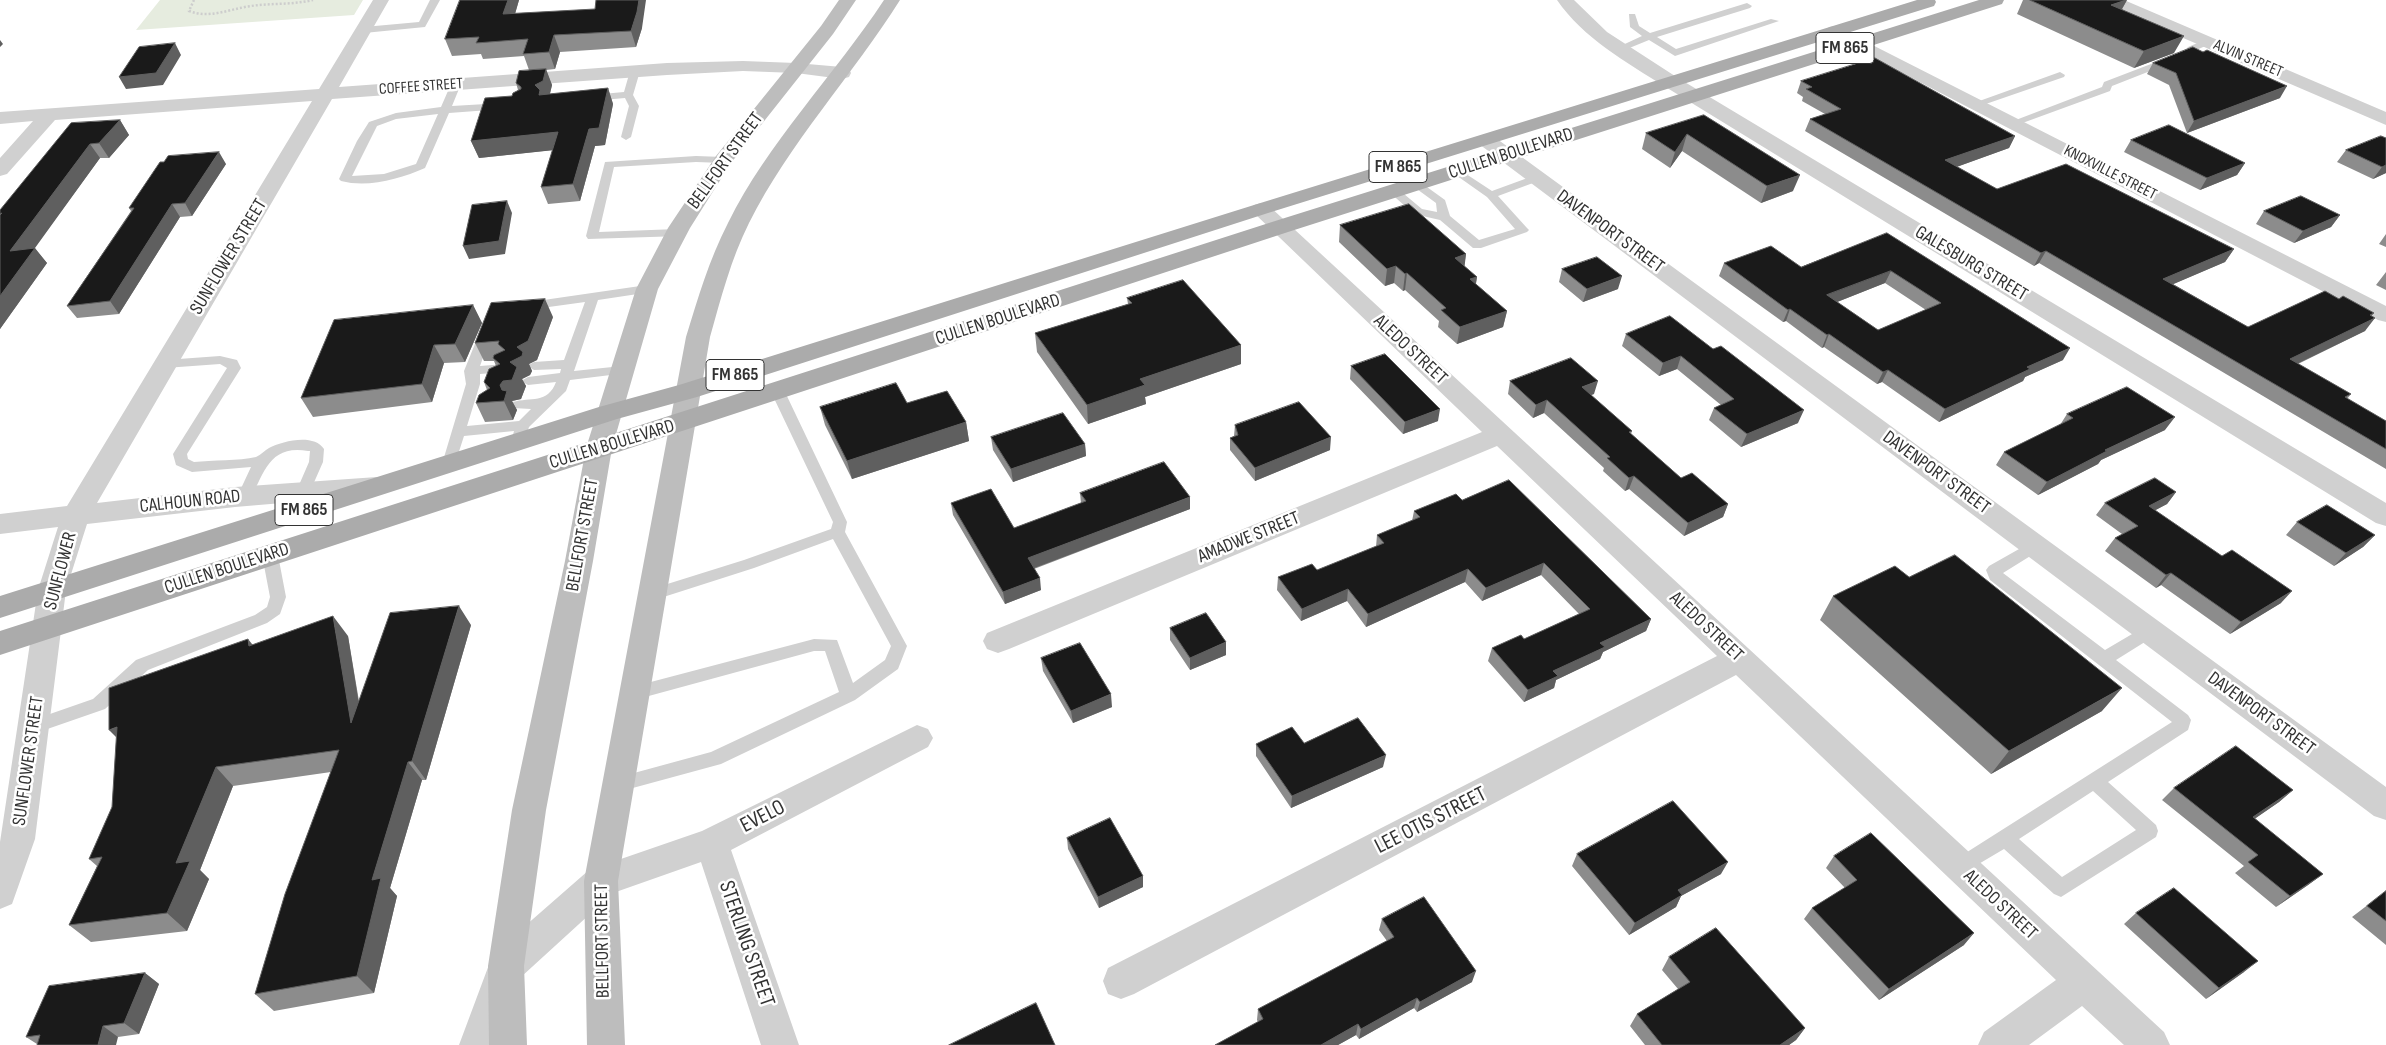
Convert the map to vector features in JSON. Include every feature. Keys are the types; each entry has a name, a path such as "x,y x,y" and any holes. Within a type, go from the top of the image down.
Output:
{"main road":[{"name":"BELLFORT STREET","path":"606,1045 601,881 698,337 717,270 739,222 748,163 796,68 827,30 848,0"},
{"name":"BELLFORT STREET","path":"508,1045 506,966 529,810 579,561 599,448 608,413 647,290 677,232 842,73 888,10 892,0"},
{"name":"CULLEN BOULEVARD","path":"0,643 599,448 778,392 1486,140 1934,0"},
{"name":"CULLEN BOULEVARD","path":"0,607 449,464 520,434 688,391 1271,218 1394,191 1996,0"}],"street":[{"name":"SUNFLOWER STREET","path":"76,514 381,0"},
{"name":"GALESBURG STREET","path":"1565,0 1572,9 1619,49 1671,82 2386,516"},
{"name":"ALVIN STREET","path":"2110,0 2386,119"},
{"name":"KNOXVILLE STREET","path":"1835,31 2386,315"},
{"name":"COFFEE STREET","path":"0,118 635,71 744,66 796,68 842,73"},
{"path":"0,170 49,114"},
{"name":"DAVENPORT STREET","path":"1486,140 2386,806"},
{"name":"ALEDO STREET","path":"1271,218 2151,1045"},
{"name":"AMADWE STREET","path":"998,641 1500,435"},
{"name":"CALHOUN ROAD","path":"0,524 76,514 244,497 380,486"},
{"name":"SUNFLOWER","path":"47,627 52,590 76,514"},
{"name":"SUNFLOWER STREET","path":"0,893 18,839 47,627"},
{"name":"LEE OTIS STREET","path":"1121,981 1739,659"},
{"name":"EVELO","path":"601,881 712,843 917,738"},
{"name":"STERLING STREET","path":"712,843 780,1045"},
{"path":"478,1045 506,966 601,881"},
{"path":"1997,1045 2083,983"}],"lane":[{"path":"364,30 422,25 435,0"},
{"path":"1619,49 1650,36 1747,6"},
{"path":"1632,16 1635,27 1675,52 1774,21"},
{"path":"2013,123 2106,89 2108,84 2188,53 2191,49 2207,42"},
{"path":"626,137 634,106 628,95 635,71"},
{"path":"1976,104 2060,75"},
{"path":"456,84 444,112 421,166 401,175 365,180 345,179 372,125 381,118 444,112 511,105"},
{"path":"584,99 628,95"},
{"path":"677,232 592,236 609,164 696,159 748,163"},
{"path":"1394,191 1418,212 1444,217 1477,245 1523,230 1491,195 1458,171"},
{"path":"1491,195 1537,178"},
{"path":"1416,184 1441,202 1444,217"},
{"path":"515,308 647,290"},
{"path":"459,432 520,434 544,404 562,388 592,297"},
{"path":"449,464 466,409 472,377 492,319"},
{"path":"165,364 220,360 232,363 234,368 180,454 180,462 192,467 262,461"},
{"path":"534,366 570,364"},
{"path":"472,377 506,368"},
{"path":"528,381 564,378 590,372 622,370"},
{"path":"472,377 500,382"},
{"path":"651,595 749,564 837,532 840,522 778,392"},
{"path":"518,406 544,404"},
{"path":"466,409 482,408"},
{"path":"244,497 262,461 270,454 284,448 305,446 317,448 316,462 303,492"},
{"path":"618,784 715,759 849,695 892,664 899,646 837,532"},
{"path":"1960,867 2182,725 2182,720 1996,576 1994,570 2035,546"},
{"path":"33,727 99,704 142,665 261,619 274,610 278,597 270,555"},
{"path":"2104,659 2150,631"},
{"path":"634,694 814,645 831,645 849,695"},
{"path":"2006,838 2061,888 2149,832 2134,816 2094,781"}],"path":[{"path":"194,0 189,7 189,11 200,14 252,6 285,6 313,0"}],"shaded area":[{"path":"160,0 363,0 354,15 136,30"}],"building":[{"path":"460,0 508,0 503,14 595,9 596,0 639,0 631,31 554,35 549,52 523,54 528,39 476,43 479,37 445,39"},
{"path":"2030,0 2126,0 2111,5 2184,36 2144,51"},
{"path":"175,43 156,73 119,77 139,47"},
{"path":"2193,47 2203,52 2207,50 2287,86 2194,121 2176,73 2153,63"},
{"path":"1875,58 2015,136 1945,160 1997,189 2066,164 2234,249 2163,279 2248,327 2325,291 2339,299 2343,296 2374,313 2370,315 2375,318 2290,359 2351,394 2345,397 2386,421 2386,449 2046,251 2041,253 1810,119 1841,109 1806,89 1812,87 1801,81"},
{"path":"546,69 543,81 535,85 540,90 539,95 608,88 599,128 589,129 573,184 541,187 558,132 471,141 485,98 512,96 513,93 521,89 516,83 519,71"},
{"path":"1704,115 1800,175 1767,186 1687,134 1675,152 1646,133"},
{"path":"120,120 99,143 90,144 10,251 35,248 0,296 0,215 2,213 0,214 0,210 71,123"},
{"path":"2169,125 2245,163 2207,178 2131,140"},
{"path":"2381,136 2386,138 2386,165 2382,167 2346,150"},
{"path":"219,152 185,203 172,204 110,301 67,306 134,208 129,208 160,162 164,162 168,156"},
{"path":"2301,196 2340,215 2303,231 2264,211"},
{"path":"507,201 499,241 463,246 472,205"},
{"path":"1409,204 1466,254 1455,258 1477,277 1470,279 1507,311 1460,327 1441,310 1446,308 1407,273 1405,274 1396,266 1387,269 1340,225"},
{"path":"1887,233 2070,348 2027,367 2030,369 1945,409 1888,370 1883,372 1829,334 1827,335 1790,309 1788,310 1724,263 1771,246 1801,267","holes":["1891,271 1941,303 1878,330 1827,295"]},
{"path":"1597,257 1622,276 1587,289 1562,269"},
{"path":"1183,280 1241,345 1140,379 1145,385 1087,405 1035,333 1132,303 1127,298"},
{"path":"545,299 528,341 517,347 523,352 522,356 510,362 517,367 512,380 503,381 500,385 502,390 507,391 504,401 476,403 479,395 490,388 484,382 489,369 500,364 493,358 494,355 505,350 498,344 499,341 475,343 491,303"},
{"path":"473,305 455,344 434,345 422,384 301,398 334,320"},
{"path":"1670,316 1713,349 1721,346 1804,410 1747,434 1714,408 1734,399 1681,356 1663,363 1626,334"},
{"path":"1385,354 1440,409 1405,422 1351,366"},
{"path":"1571,358 1598,381 1582,387 1632,431 1629,432 1681,478 1692,473 1728,504 1688,523 1634,476 1629,478 1607,458 1610,457 1547,400 1536,405 1510,381"},
{"path":"896,383 907,403 947,391 966,422 847,461 820,407"},
{"path":"2127,387 2175,417 2105,450 2107,451 2047,482 2004,452 2073,418 2067,414"},
{"path":"1299,402 1331,437 1255,468 1230,438 1238,435 1235,425"},
{"path":"1063,413 1085,444 1011,469 991,437"},
{"path":"1164,462 1190,497 1028,558 1040,578 1003,592 951,503 991,489 1014,528 1086,501 1080,493"},
{"path":"2155,478 2176,492 2149,506 2222,556 2232,550 2292,591 2241,622 2171,573 2166,575 2115,538 2138,526 2105,503"},
{"path":"1509,480 1651,619 1600,643 1605,647 1553,671 1558,676 1528,690 1492,648 1521,635 1524,639 1590,609 1544,563 1486,588 1468,569 1368,614 1348,589 1302,609 1278,577 1312,564 1317,570 1384,543 1377,535 1420,517 1414,511 1456,494 1462,500"},
{"path":"2327,505 2375,535 2346,553 2297,522"},
{"path":"1955,555 2122,688 2009,751 1833,596 1895,566 1909,577"},
{"path":"459,606 412,761 408,762 372,880 381,878 357,976 255,994 285,894 339,750 216,767 176,863 190,861 167,913 69,925 102,857 89,859 112,807 117,727 109,730 109,688 248,639 249,646 333,616 351,723 390,613"},
{"path":"1206,613 1226,642 1190,658 1170,628"},
{"path":"1080,643 1111,694 1071,711 1041,658"},
{"path":"1358,718 1386,755 1292,796 1256,744 1292,727 1304,743"},
{"path":"2236,746 2293,790 2253,817 2323,874 2290,896 2248,862 2258,855 2174,788"},
{"path":"1673,801 1728,862 1678,890 1682,895 1635,923 1577,854"},
{"path":"1110,818 1143,876 1098,897 1067,838"},
{"path":"1871,833 1974,933 1889,989 1812,908 1857,880 1834,856"},
{"path":"2174,888 2258,961 2219,988 2136,913"},
{"path":"2386,891 2386,921 2367,906"},
{"path":"1424,897 1476,971 1420,1002 1417,998 1361,1029 1358,1024 1321,1045 1215,1045 1263,1019 1258,1009 1394,937 1382,919"},
{"path":"1716,928 1805,1028 1780,1045 1662,1045 1637,1014 1690,982 1669,957"},
{"path":"145,973 124,1023 103,1026 98,1045 37,1045 40,1035 26,1037 49,986"},
{"path":"1036,1003 1055,1045 949,1045"}]}
